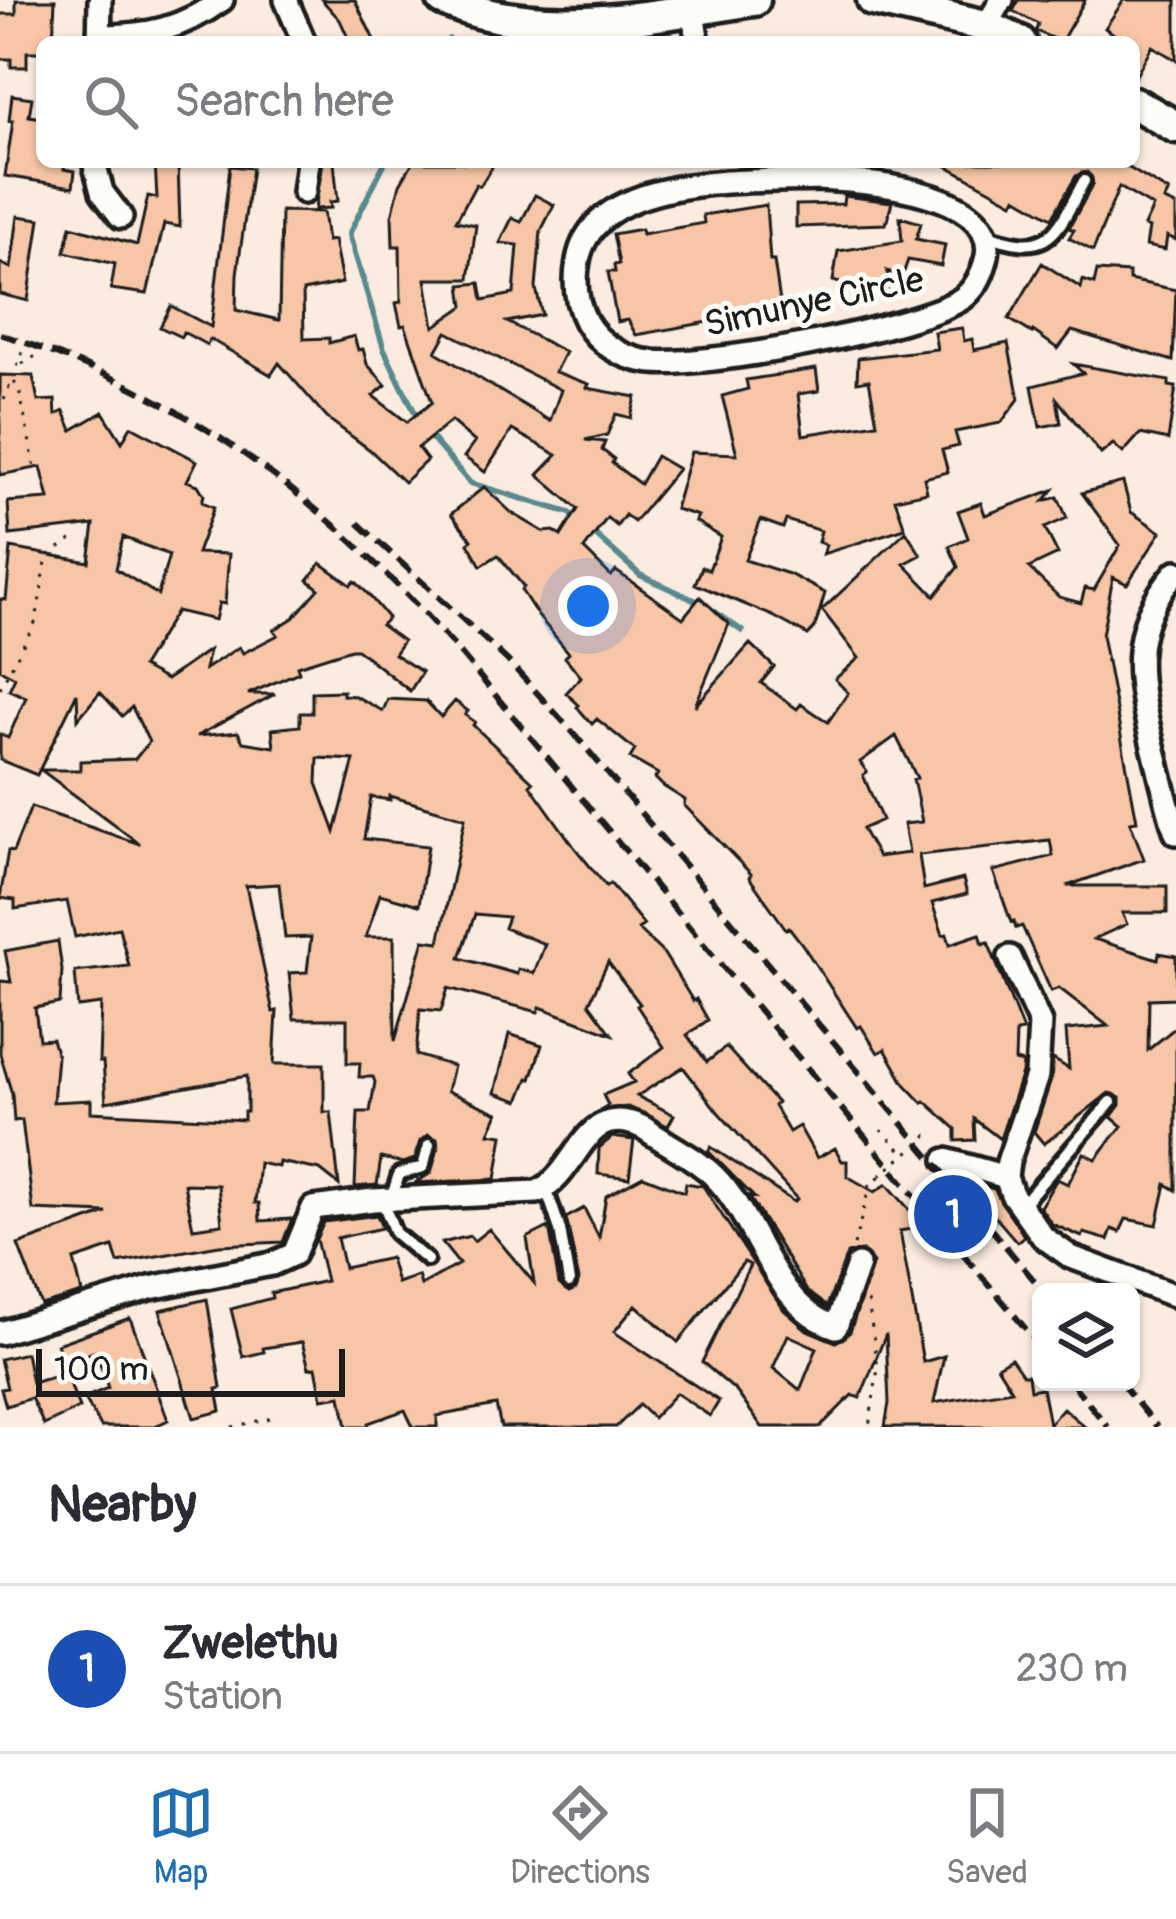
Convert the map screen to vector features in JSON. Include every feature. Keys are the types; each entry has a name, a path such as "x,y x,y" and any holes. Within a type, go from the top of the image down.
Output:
{"street":[{"path":"99,36 100,0"},
{"path":"142,36 175,29 222,0"},
{"path":"286,0 301,36"},
{"path":"443,0 493,16 541,22 599,21 754,0"},
{"path":"873,0 994,13 1015,36"},
{"path":"692,9 697,36"},
{"path":"1140,106 1176,127"},
{"path":"96,168 102,192 121,218"},
{"path":"304,192 307,168"},
{"name":"Simunye Circle","path":"723,172 896,186 956,207 973,217 985,234 988,254 980,278 967,295 948,307 823,342 675,364 642,361 609,348 588,326 578,304 579,252 595,226 641,197 723,172"},
{"path":"1176,572 1159,591 1145,620 1138,657 1140,694 1176,832"},
{"path":"1010,957 1035,1005 1040,1048 1030,1106 1006,1177 1043,1237 1070,1257 1176,1296"},
{"path":"0,1333 150,1288 272,1264 294,1254 314,1208 546,1188 566,1169 589,1134 600,1126 632,1122 714,1176 813,1320 836,1327 858,1264"},
{"path":"946,1160 1006,1177"}],"lane":[{"path":"985,234 1016,245 1046,242 1056,233 1084,181"},
{"path":"1021,1206 1111,1102"},
{"path":"427,1261 395,1234 386,1200 399,1174 423,1167 429,1145"},
{"path":"546,1188 560,1230 568,1282"}],"path":[{"path":"4,400 24,349"},
{"path":"20,364 36,356"},
{"path":"14,382 20,388 36,472"},
{"path":"0,688 36,621 47,556 72,539"},
{"path":"881,1130 905,1154"},
{"path":"870,1185 928,1133"},
{"path":"232,1427 270,1418"}],"building":[{"path":"16,0 55,0 53,36 36,36 36,52 27,52 27,67 11,67 11,59 0,59 0,14 16,14"},
{"path":"322,0 355,0 372,36 347,36"},
{"path":"1019,0 1085,0 1064,36 1036,31 1038,24 1013,11"},
{"path":"1124,0 1176,0 1176,60 1152,46 1140,68 1140,36 1117,36 1105,28"},
{"path":"12,95 32,98 29,116 36,117 36,168 75,171 73,187 5,176 13,121 9,121"},
{"path":"155,168 178,168 180,227 164,224 147,294 111,289 115,264 65,252 71,226 137,245 148,196 157,198"},
{"path":"230,168 252,168 236,310 279,320 281,211 323,212 327,241 334,240 342,283 303,291 304,339 329,338 329,343 354,336 367,364 386,385 373,396 407,422 432,402 396,303 401,302 400,246 393,246 392,216 409,168 491,168 480,186 476,184 456,221 476,225 469,279 426,279 434,327 464,306 461,285 480,283 483,300 514,294 518,245 500,243 512,218 521,222 535,195 554,205 541,231 536,288 542,315 507,322 565,352 555,372 589,384 587,388 636,397 631,418 616,414 607,435 585,440 605,442 602,450 614,459 612,463 640,484 656,456 678,469 634,522 625,515 617,526 607,518 584,549 611,576 616,571 683,618 700,597 729,624 695,706 750,644 774,667 761,683 797,709 801,704 828,722 848,693 835,679 859,658 822,610 906,531 921,555 904,564 935,596 958,567 949,546 968,538 958,511 981,503 985,515 1053,490 1044,501 1058,497 1067,518 1045,528 1058,554 1029,568 1059,597 1081,603 1085,588 1094,590 1120,545 1082,493 1123,482 1131,512 1161,532 1127,584 1113,577 1102,635 1137,821 1130,822 1144,859 1067,886 1167,886 1167,913 1122,913 1127,924 1094,939 1158,959 1159,953 1176,956 1176,998 1149,999 1148,1050 1176,1027 1176,1190 1166,1184 1157,1225 1126,1219 1120,1232 1112,1229 1108,1240 1084,1233 1082,1237 1052,1224 1040,1207 1057,1179 1068,1184 1084,1153 1096,1159 1122,1126 1111,1117 1120,1098 1109,1093 1044,1144 1034,1132 1053,1059 1069,1069 1066,1030 1108,1026 1059,988 1051,991 1022,926 1016,928 1011,922 993,871 1053,856 1050,840 919,855 924,889 963,879 967,894 932,903 943,935 947,934 950,944 980,934 983,944 988,942 1023,1031 1016,1032 1015,1061 1023,1063 1022,1073 1000,1139 974,1119 975,1140 956,1141 956,1129 923,1103 905,1084 885,1049 878,1053 861,1026 857,1028 751,874 684,805 685,800 655,778 658,774 630,758 635,750 597,719 592,724 566,693 581,677 498,555 481,566 468,543 472,540 451,514 484,487 512,513 544,532 561,536 578,509 538,475 557,455 512,430 485,472 464,457 475,442 451,421 418,448 427,460 404,482 327,418 279,363 271,375 210,339 207,345 160,327 171,306 211,327","holes":["447,332 561,390 550,421 436,352","896,736 917,778 913,779 922,822 904,824 909,853 878,857 862,829 882,820 860,762"]},
{"path":"322,168 335,168 338,201 330,202 331,208 315,209"},
{"path":"951,168 1129,168 1169,192 1164,201 1176,206 1176,240 1167,236 1165,250 1146,246 1149,228 1144,226 1153,207 1119,187 1093,251 1069,238 1074,230 1069,228 1093,184 1087,172 1076,176 1052,218 1016,197 1013,202"},
{"path":"844,196 892,202 886,224 796,227 796,205 843,204"},
{"path":"766,205 770,261 774,261 781,309 636,335 628,320 617,322 608,272 615,272 614,265 619,264 613,234 704,223 703,215"},
{"path":"18,216 40,219 28,301 0,294 0,263 11,268"},
{"path":"900,217 921,223 916,239 945,245 941,266 908,260 902,277 887,271 892,291 863,290 833,281 838,251 902,241"},
{"path":"1042,263 1081,288 1083,280 1094,284 1097,271 1129,273 1129,280 1176,290 1173,361 1072,331 1058,349 1009,319"},
{"path":"962,328 964,341 972,339 974,350 1008,343 1019,399 1001,423 955,432 959,446 942,450 948,472 924,478 927,492 895,499 905,528 823,554 826,545 818,542 821,531 786,520 783,528 761,520 745,560 789,574 825,593 808,635 695,584 702,567 709,570 721,537 695,521 698,516 675,509 691,452 737,454 722,396 748,389 746,380 816,369 819,391 798,394 803,435 877,423 869,380 857,382 858,358 937,349 934,332"},
{"path":"1073,364 1169,381 1169,386 1176,387 1168,440 1140,434 1123,453 1113,444 1101,454 1057,399 1061,423 1040,427 1032,386 1083,373"},
{"path":"0,375 33,376 38,401 55,400 56,415 64,411 72,430 103,412 122,442 131,426 197,461 187,481 198,485 202,502 214,507 197,553 229,554 225,604 219,603 215,620 176,611 142,667 166,680 209,650 205,669 239,647 243,653 278,635 274,630 293,618 319,589 308,580 321,563 351,585 355,581 388,618 381,625 403,641 394,654 422,672 410,691 351,649 297,666 299,672 248,694 275,694 197,736 238,732 243,742 274,747 272,729 300,726 300,713 312,713 312,692 343,691 383,711 388,699 426,701 441,717 455,701 468,711 465,715 473,725 533,782 530,785 575,848 644,925 638,929 664,954 693,1001 696,999 708,1020 687,1035 707,1062 726,1047 777,1103 774,1106 789,1132 799,1126 817,1158 835,1148 842,1161 847,1161 847,1176 875,1192 887,1184 916,1217 921,1227 900,1231 923,1362 944,1356 934,1403 1012,1390 997,1366 1011,1358 1028,1375 1030,1390 1043,1391 1049,1424 1063,1408 1085,1427 885,1427 889,1403 886,1334 860,1398 852,1395 820,1427 762,1427 736,1391 702,1362 750,1265 744,1262 678,1342 636,1305 614,1332 719,1401 710,1416 676,1393 653,1418 639,1405 616,1427 501,1427 496,1405 437,1416 437,1427 413,1427 405,1410 368,1423 368,1427 347,1427 341,1396 322,1399 316,1367 309,1368 302,1342 263,1348 264,1352 243,1357 231,1309 272,1298 271,1293 326,1281 316,1239 324,1222 377,1215 382,1228 337,1238 344,1268 390,1258 397,1283 418,1276 421,1285 459,1264 442,1243 470,1236 474,1241 489,1229 534,1283 527,1238 549,1227 559,1284 569,1292 579,1280 566,1218 584,1208 599,1238 606,1196 643,1176 684,1192 686,1183 703,1186 784,1310 807,1330 836,1342 850,1332 873,1263 862,1251 847,1254 827,1306 807,1291 749,1196 754,1197 708,1151 711,1147 794,1202 797,1199 683,1067 637,1096 674,1115 668,1126 628,1107 602,1109 608,1105 603,1095 634,1082 628,1074 664,1047 640,1004 608,962 589,1003 612,1034 540,1007 538,1012 448,988 441,1011 420,1009 416,1055 453,1066 447,1091 498,1113 489,1133 503,1135 496,1179 415,1183 431,1173 438,1148 437,1139 428,1135 420,1141 415,1159 403,1163 381,1158 377,1185 355,1187 358,1112 370,1112 375,1082 373,1077 359,1077 360,1063 347,1063 347,1019 294,1019 289,973 307,972 311,937 285,938 279,884 246,886 273,1012 277,1011 274,1064 324,1064 324,1112 331,1112 339,1185 320,1170 259,1163 255,1203 259,1203 260,1221 292,1219 283,1242 219,1245 118,1263 113,1247 74,1260 82,1293 41,1305 18,1245 107,1213 33,1210 22,1120 14,1121 0,1054 0,981 11,982 5,951 58,941 60,1003 35,1008 39,1040 52,1039 57,1056 53,1102 91,1100 91,1112 244,1120 247,1076 106,1102 103,1062 99,1062 101,1004 78,1007 75,972 129,966 119,928 75,937 67,901 15,909 15,900 0,898 8,851 13,852 31,807 140,844 41,770 80,770 80,761 135,759 149,742 132,707 122,716 100,692 78,719 77,693 37,775 0,760 0,734 8,738 26,697 9,690 15,677 0,669 0,599 6,600 11,548 89,562 94,525 10,535 8,502 49,499 41,467 0,475","holes":["123,537 169,555 158,595 116,569","318,758 354,760 335,832 317,783","390,796 465,818 439,942 424,940 395,1041 394,937 366,937 380,894 419,905 428,846 364,839 371,797 390,800","475,914 508,917 504,928 545,944 534,973 518,969 517,974 460,958","184,1184 218,1185 222,1224 193,1228","788,1335 817,1348 800,1390 773,1368"]},
{"path":"509,1034 542,1045 519,1101 495,1093"},
{"path":"612,1137 634,1140 629,1178 598,1174 599,1148"},
{"path":"980,1185 994,1189 1024,1236 1017,1242 973,1191"},
{"path":"207,1299 221,1411 194,1418 160,1310"},
{"path":"130,1318 168,1420 153,1427 101,1427 84,1398 108,1388 96,1351 64,1364 57,1344"},
{"path":"26,1353 32,1383 66,1373 79,1408 44,1425 31,1398 6,1406 0,1359"}],"waterway":[{"path":"382,168 349,234 384,349 417,417"},
{"path":"427,433 470,483 576,518"},
{"path":"591,531 640,575 699,602"},
{"path":"715,612 742,631"}],"railway":[{"path":"0,334 70,359 194,421 250,458 355,544 455,647 1032,1336"},
{"path":"358,523 507,660 571,730 1036,1283"},
{"path":"1078,1391 1108,1427"},
{"path":"1127,1391 1157,1427"}],"place":[{"name":"Zwelethu","path":"953,1214"}]}
